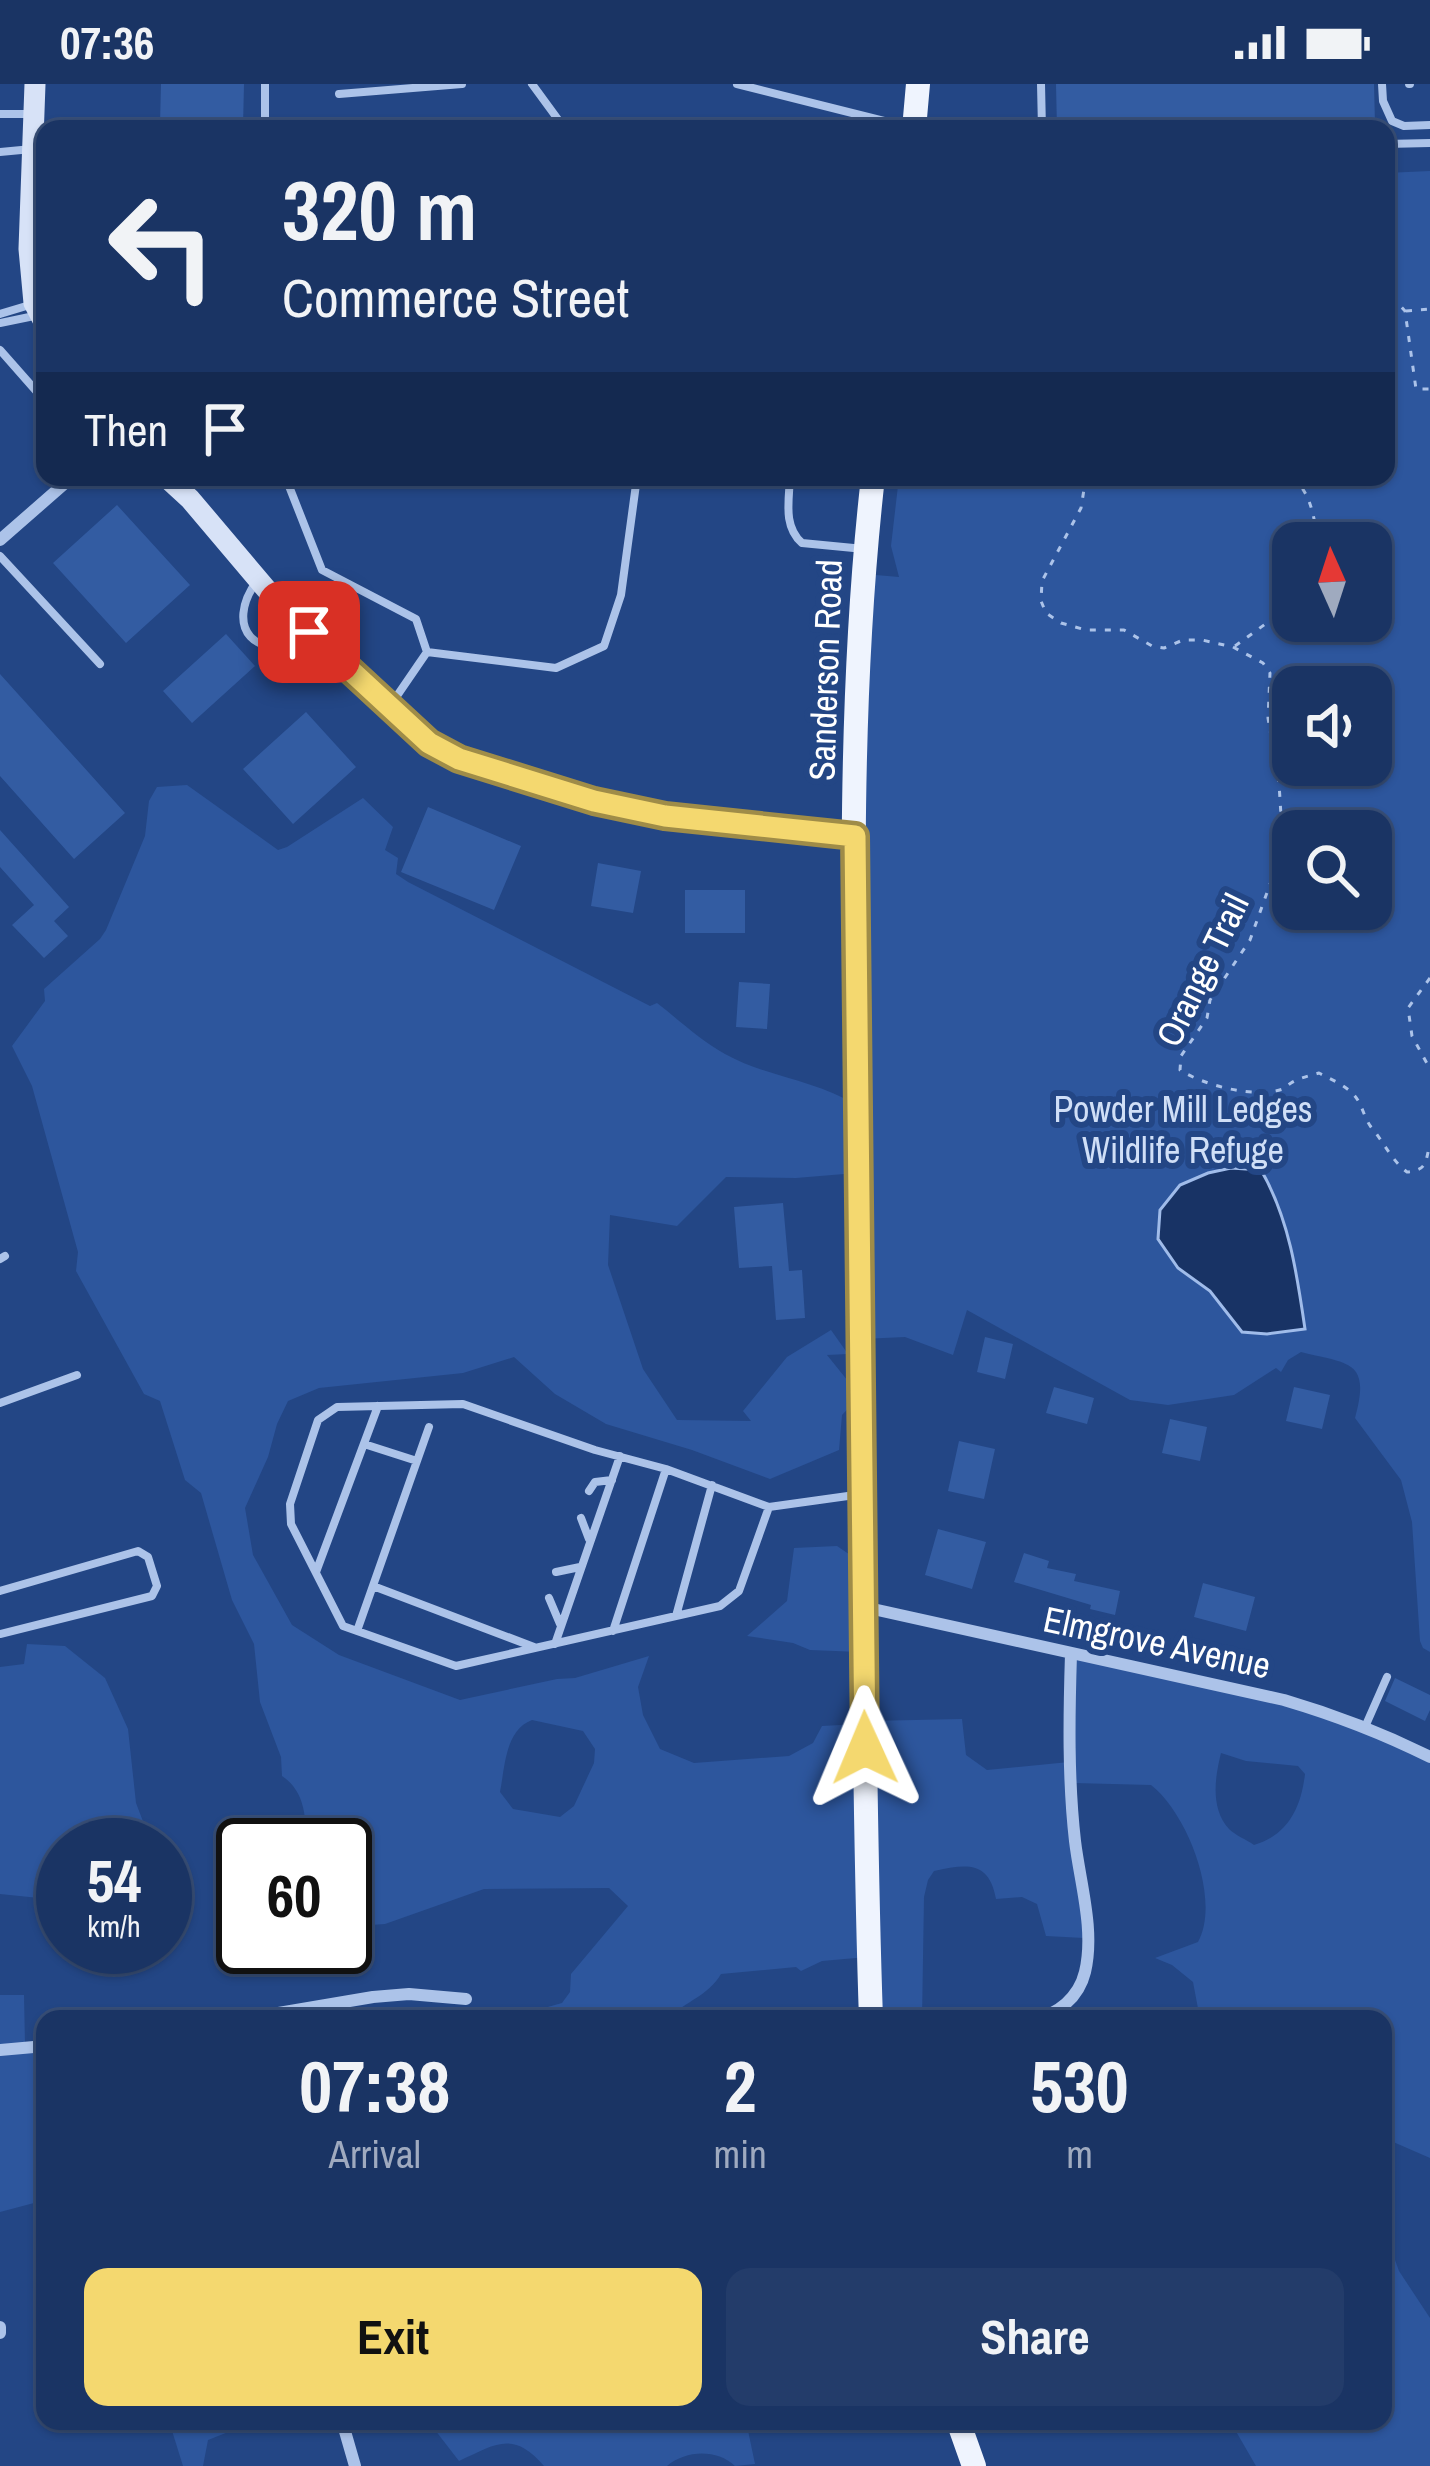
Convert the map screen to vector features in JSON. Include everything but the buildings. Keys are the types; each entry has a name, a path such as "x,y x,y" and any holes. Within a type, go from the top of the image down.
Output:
{"main road":[{"path":"915,120 918,84"},
{"name":"Sanderson Road","path":"871,2010 855,737 872,486"},
{"path":"961,2430 974,2466"}],"street":[{"path":"35,84 36,135"},
{"path":"36,159 29,249 36,290"},
{"path":"0,540 62,486"},
{"path":"176,486 309,632 429,743 459,759 594,801 665,816 855,836"},
{"name":"Elmgrove Avenue","path":"863,1606 1283,1700 1365,1726 1430,1757"},
{"path":"1057,2010 1081,1985 1088,1950 1068,1737 1071,1654"},
{"path":"296,2010 409,1994 466,1999"},
{"path":"0,2050 36,2047"},
{"path":"344,2430 355,2466"}],"lane":[{"path":"265,120 266,84"},
{"path":"339,94 462,84"},
{"path":"532,84 558,120"},
{"path":"736,84 882,120"},
{"path":"1041,84 1042,120"},
{"path":"1382,84 1392,120"},
{"path":"0,114 34,113"},
{"path":"1395,122 1430,125"},
{"path":"1395,144 1430,143"},
{"path":"0,152 36,146"},
{"path":"0,319 36,314"},
{"path":"0,350 36,391"},
{"path":"289,486 322,569 416,620 427,652"},
{"path":"427,652 556,668 604,646 621,596 636,486"},
{"path":"790,486 788,520 797,539 865,550"},
{"path":"0,556 100,664"},
{"path":"258,580 242,610 244,627 253,638 280,646 309,632"},
{"path":"389,707 427,652"},
{"path":"0,1402 77,1376"},
{"path":"770,1507 739,1591 720,1606 456,1666 344,1626 291,1524 290,1504 318,1420 338,1407 463,1404 770,1507 862,1494"},
{"path":"316,1572 378,1406"},
{"path":"357,1630 429,1427"},
{"path":"364,1444 417,1461"},
{"path":"555,1644 620,1456"},
{"path":"613,1631 666,1469"},
{"path":"589,1491 595,1482 612,1480"},
{"path":"676,1616 712,1485"},
{"path":"581,1518 590,1541"},
{"path":"0,1591 139,1551 148,1557 157,1586 152,1596 0,1634"},
{"path":"556,1572 581,1567"},
{"path":"373,1586 536,1648"},
{"path":"549,1598 561,1626"},
{"path":"1365,1726 1387,1677"}],"path":[{"path":"1395,302 1405,311 1416,389 1430,389"},
{"path":"1405,311 1430,309"},
{"path":"1085,486 1081,508 1042,581 1046,613 1086,630 1124,630 1165,648 1183,640 1233,647 1272,619"},
{"path":"1299,486 1312,504 1315,522"},
{"name":"Orange Trail","path":"1233,647 1263,663 1270,673 1268,718 1283,848 1250,940 1210,1000 1208,1018 1181,1057 1180,1070 1195,1080 1252,1091 1284,1089 1319,1073 1357,1097 1396,1164 1407,1172 1424,1166 1430,1144"},
{"path":"1430,978 1408,1008 1412,1036 1430,1069"}],"green space":[{"name":"Powder Mill Ledges Wildlife Refuge","path":"1430,171 1430,1652 1420,1641 1412,1522 1401,1480 1355,1418 1360,1385 1352,1368 1301,1352 1281,1372 1276,1368 1234,1395 1168,1405 1130,1400 967,1310 953,1355 905,1337 862,1339 856,1173 726,1177 677,1226 610,1215 608,1265 643,1369 677,1420 751,1421 743,1411 787,1357 831,1330 848,1354 827,1355 860,1396 842,1415 839,1450 770,1479 606,1424 555,1394 514,1357 463,1373 319,1388 288,1401 277,1424 245,1508 253,1555 292,1625 339,1655 460,1700 575,1678 649,1656 638,1687 643,1715 660,1749 694,1763 789,1756 813,1743 822,1726 962,1719 966,1755 987,1770 1069,1762 1070,1653 1238,1688 1430,1754 1430,2158 1392,2141 1392,2010 1198,2010 1193,1982 1155,1958 1198,1942 1206,1904 1188,1836 1165,1798 1151,1785 1074,1783 1084,1938 1046,1936 1037,1904 1022,1897 996,1899 982,1871 956,1867 934,1871 924,1897 922,2010 871,2010 867,1957 822,1961 801,1971 796,1967 721,1974 679,2010 537,2010 562,2003 570,1992 571,1974 628,1906 609,1888 484,1889 372,1925 372,1818 304,1818 296,1789 282,1776 281,1757 260,1702 254,1644 232,1600 201,1493 185,1480 160,1401 144,1394 76,1271 78,1252 32,1086 12,1046 45,1001 44,989 106,930 145,836 149,801 157,787 187,785 278,850 363,798 393,827 385,850 398,858 396,874 408,882 650,1006 657,1003 725,1054 856,1105 864,574 899,577 891,546 898,486 1395,486 1395,173","holes":["532,1720 583,1731 595,1749 594,1763 574,1806 560,1817 513,1809 500,1792 508,1750 516,1732","1221,1753 1246,1761 1298,1766 1305,1774 1291,1819 1276,1834 1254,1845 1223,1821 1216,1792"]},
{"path":"837,1546 862,1563 860,1652 810,1650 747,1636 787,1601 794,1548"},
{"path":"27,1644 65,1646 105,1678 128,1729 142,1818 36,1818 36,1898 0,1894 0,1667 24,1664"},
{"path":"0,1995 24,1995 25,2044 36,2044 36,2203 0,2212"},
{"path":"1392,2252 1430,2318 1430,2466 1256,2466 1235,2430 1392,2430"},
{"path":"172,2430 233,2430 208,2440 203,2466 183,2466"},
{"path":"435,2430 748,2430 755,2464 735,2466 701,2454 667,2466 544,2466 513,2444 459,2461"}],"shaded area":[{"path":"1231,1168 1261,1170 1271,1188 1290,1247 1305,1329 1242,1332 1210,1291 1178,1268 1158,1239 1160,1210 1180,1185"}],"route":[{"path":"309,632 429,743 459,759 594,801 665,816 855,836 865,1748"}]}
